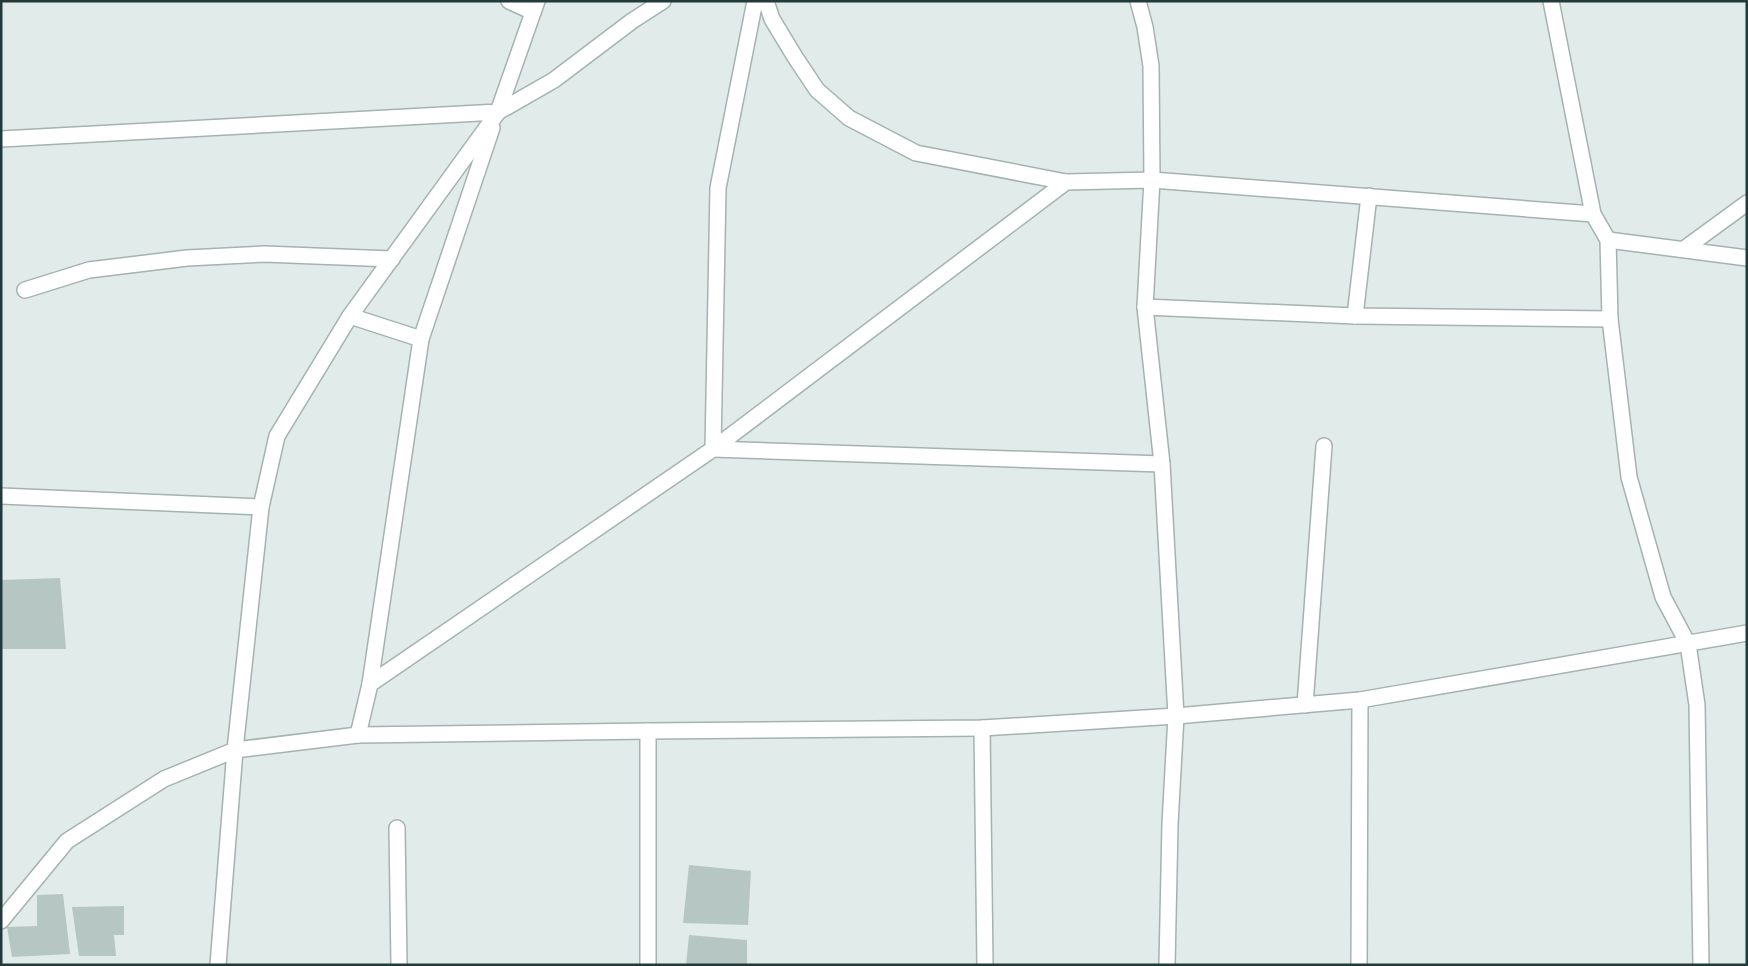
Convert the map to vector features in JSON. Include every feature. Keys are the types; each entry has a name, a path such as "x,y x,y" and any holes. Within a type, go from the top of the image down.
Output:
{"street":[{"path":"358,735 370,684 421,339 535,7 509,1"},
{"path":"218,965 235,750 261,507 277,436 350,316 498,112 554,80 632,21 663,1"},
{"path":"713,449 718,188 755,1"},
{"path":"766,1 772,19 794,57 818,90 849,118 916,152 1066,182 1152,180 1593,214"},
{"path":"1138,1 1145,27 1151,66 1152,180 1145,307 1162,464 1176,716 1170,824 1167,965"},
{"path":"1551,1 1593,214 1608,240 1610,319 1630,477 1663,597 1688,644 1697,705 1701,855 1701,965"},
{"path":"1,139 498,112"},
{"path":"370,684 713,449 1066,182"},
{"path":"1355,316 1369,196"},
{"path":"1684,249 1747,203"},
{"path":"1608,240 1747,258"},
{"path":"25,290 89,270 187,258 264,254 392,259"},
{"path":"1145,307 1355,316 1610,319"},
{"path":"350,316 421,339"},
{"path":"1304,705 1324,446"},
{"path":"713,449 1162,464"},
{"path":"1,496 261,507"},
{"path":"1,921 67,841 164,779 235,750 358,735 982,728 1176,716 1360,700 1747,633"},
{"path":"1359,965 1360,700"},
{"path":"982,728 985,965"},
{"path":"648,731 648,965"},
{"path":"397,828 399,965"}],"building":[{"path":"60,578 66,649 2,649 1,580"},
{"path":"689,865 751,871 748,925 683,923"},
{"path":"63,894 70,954 12,957 7,927 37,926 37,895"},
{"path":"124,906 124,935 114,935 116,956 79,956 72,907"},
{"path":"689,935 747,940 747,965 686,965"}]}
